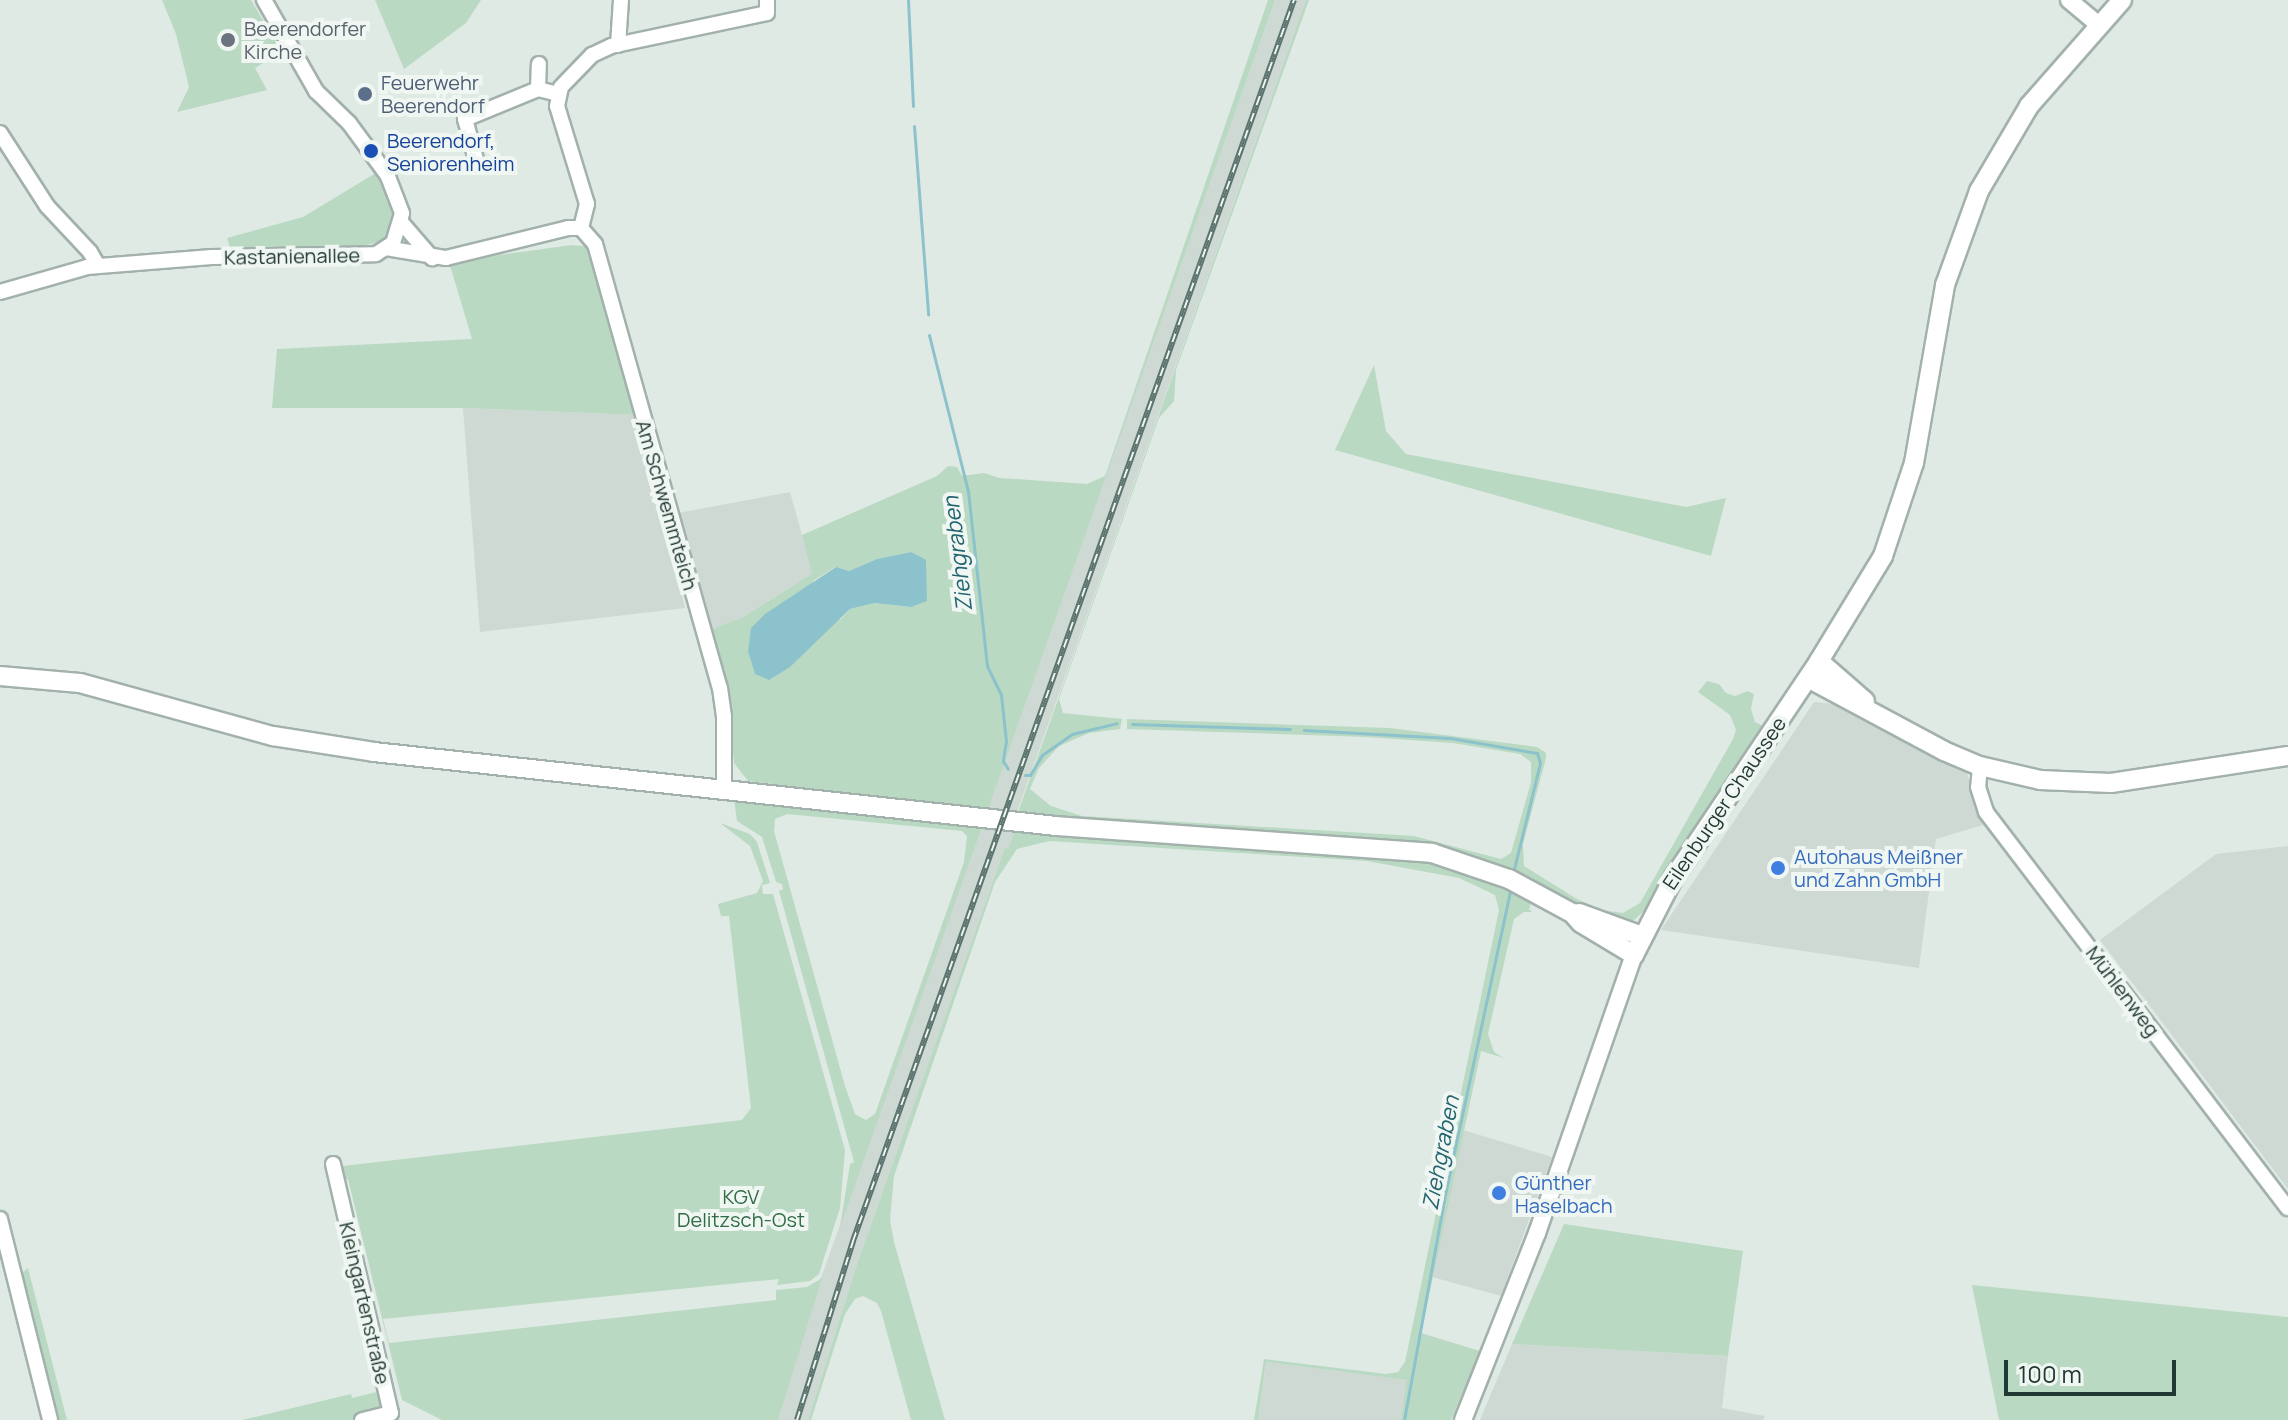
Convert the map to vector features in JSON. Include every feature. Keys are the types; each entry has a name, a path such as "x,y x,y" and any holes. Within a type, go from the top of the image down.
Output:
{"main road":[{"name":"Eilenburger Chaussee","path":"1634,955 1674,877 1861,595 1895,528 1914,463 1945,285 1979,191 2029,106 2122,0"},
{"path":"1819,661 1872,709"},
{"path":"0,676 80,683 319,745 1056,826 1403,849 1455,858 1494,872 1572,913 1642,936"},
{"path":"1808,678 1872,709 1924,741 1980,766 2040,780 2111,783 2288,756"},
{"path":"1572,913 1581,923 1634,955"}],"street":[{"path":"264,0 316,91 382,166 394,190 401,222 398,234 386,248"},
{"path":"618,45 621,0"},
{"path":"581,228 587,204 557,106 558,94 592,55 618,45 767,13 767,0"},
{"path":"2069,0 2099,25"},
{"path":"538,89 539,64"},
{"path":"477,163 465,119 538,89 558,94"},
{"path":"0,133 47,206 90,252 98,266"},
{"path":"401,222 432,258"},
{"name":"Kastanienallee","path":"0,292 98,266 283,254 351,256 376,254 386,248 446,258 568,228 581,228"},
{"name":"Am Schwemmteich","path":"581,228 595,244 720,688 724,716 724,790"},
{"name":"Mühlenweg","path":"1980,766 1978,787 1986,812 2288,1208"},
{"name":"Eilenburger Chaussee","path":"1463,1420 1537,1233 1634,955"},
{"name":"Kleingartenstraße","path":"333,1164 391,1413 362,1420"},
{"path":"0,1219 50,1420"}],"shaded area":[{"path":"1275,0 1306,0 1012,826 1016,827 1008,849 1005,849 857,1264 808,1420 778,1420 815,1295"},
{"path":"463,408 639,415 685,608 480,632"},
{"path":"790,492 813,574 743,617 707,631 678,513"},
{"path":"1814,702 1845,705 1898,739 1966,770 1983,825 1936,839 1919,968 1661,930"},
{"path":"2288,846 2288,1189 2100,940 2216,854"},
{"path":"1463,1130 1552,1157 1501,1296 1432,1277"},
{"path":"1512,1344 1728,1356 1722,1408 1765,1416 1763,1420 1480,1420"},
{"path":"1266,1362 1408,1380 1401,1420 1258,1420"}],"green space":[{"path":"162,0 251,0 282,52 255,68 267,90 177,112 189,87 176,34"},
{"path":"375,0 481,0 466,23 404,69"},
{"path":"1268,0 1275,0 987,812 748,781 734,763 729,712 707,631 743,617 812,574 802,535 937,476 948,466 957,467 962,476 984,473 1000,478 1087,484 1105,476","holes":["911,552 911,607 873,603 850,609 840,620 813,581 835,567 849,571 877,559"]},
{"path":"1306,0 1309,0 1176,370 1174,401 1159,418 1059,699 1063,713 1122,719 1120,729 1089,733 1059,746 1039,768 1030,789 1051,806 1082,816 1414,836 1501,859 1511,853 1531,782 1531,762 1520,754 1453,743 1366,737 1127,729 1127,719 1390,728 1537,747 1546,753 1546,758 1523,844 1524,866 1577,899 1601,910 1623,913 1640,903 1733,739 1736,730 1730,715 1698,692 1707,681 1719,684 1726,693 1735,696 1748,691 1754,694 1751,709 1755,722 1766,727 1646,909 1633,921 1585,910 1484,862 1017,815"},
{"path":"379,171 393,213 391,227 383,241 362,246 231,251 227,238 303,217"},
{"path":"572,245 591,247 639,415 463,408 272,408 277,349 472,339 449,262"},
{"path":"1374,365 1386,431 1406,454 1686,507 1726,498 1711,556 1335,450"},
{"path":"734,799 983,824 840,1227 850,1164 854,1162 779,891 783,889 782,884 776,882 762,837 737,821","holes":["787,814 962,831 967,836 964,862 875,1114 866,1120 855,1114 845,1086 774,831 775,819"]},
{"name":"KGV Delitzsch-Ost","path":"720,823 750,834 757,842 770,883 762,885 763,894 773,894 845,1150 840,1208 819,1274 810,1281 777,1285 779,1279 383,1319 389,1343 776,1300 776,1290 807,1287 822,1278 778,1420 442,1420 402,1400 348,1179 340,1181 338,1174 343,1166 742,1120 751,1108 729,916 721,916 718,904 757,893 763,881 750,846"},
{"path":"1016,827 1410,856 1485,874 1532,901 1529,909 1532,912 1524,912 1514,919 1488,1034 1494,1052 1504,1058 1481,1051 1421,1333 1480,1351 1451,1420 1401,1420 1407,1380 1266,1362 1258,1420 1254,1420 1264,1359 1386,1374 1398,1372 1405,1362 1499,910 1495,895 1459,878 1367,861 1049,841 1017,849 995,882 894,1176 890,1220 894,1242 945,1420 911,1420 881,1311 877,1303 863,1296 855,1299 845,1314 811,1420 808,1420 857,1264 1005,848 1008,849"},
{"path":"1564,1224 1743,1251 1728,1356 1512,1344"},
{"path":"28,1268 67,1420 50,1420 15,1279"},
{"path":"1972,1285 2288,1317 2288,1420 1999,1420"},
{"path":"385,1390 391,1413 362,1420 242,1420 351,1394 352,1398"}],"water":[{"path":"911,552 926,560 927,601 911,607 874,603 850,609 790,667 769,680 755,674 748,651 751,628 765,614 836,567 849,571 877,559"}],"waterway":[{"name":"Ziehgraben","path":"908,0 913,106"},
{"name":"Ziehgraben","path":"914,126 928,314"},
{"name":"Ziehgraben","path":"929,335 968,491 987,666 1001,695 1006,741 1003,761 1008,769"},
{"name":"Ziehgraben","path":"1025,775 1030,775 1042,755 1072,734 1117,723"},
{"name":"Ziehgraben","path":"1132,724 1290,729"},
{"name":"Ziehgraben","path":"1304,730 1450,738 1537,753 1540,763 1514,869"},
{"name":"Ziehgraben","path":"1404,1420 1446,1190 1510,892"}],"railway":[{"path":"797,1420 853,1241 1294,0"}],"place":[{"name":"Beerendorfer Kirche","path":"228,40"},
{"name":"Feuerwehr Beerendorf","path":"365,94"},
{"name":"Beerendorf, Seniorenheim","path":"371,151"},
{"name":"Autohaus Meißner und Zahn GmbH","path":"1778,868"},
{"name":"Günther Haselbach","path":"1499,1193"}]}
